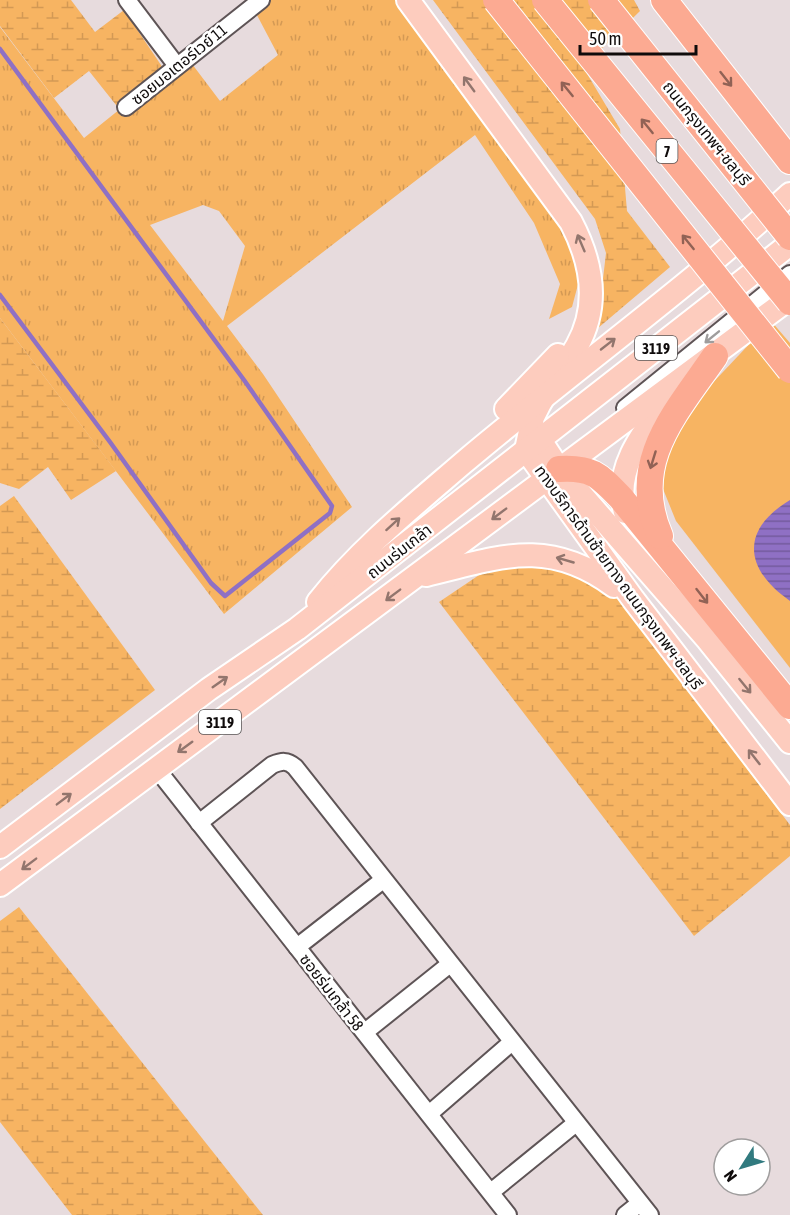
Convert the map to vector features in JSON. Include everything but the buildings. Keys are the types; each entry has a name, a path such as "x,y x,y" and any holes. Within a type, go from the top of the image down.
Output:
{"highway":[{"path":"496,0 790,370"},
{"name":"7","path":"545,0 790,300"},
{"name":"ถนนกรุงเทพฯ-ชลบุรี","path":"601,0 790,237"},
{"path":"664,0 790,161"},
{"path":"666,550 651,516 648,487 650,468 665,430 715,356"},
{"path":"552,474 580,468 595,473 621,498 666,550 790,706"}],"main road":[{"name":"ทางบริการด้านซ้ายทาง ถนนกรุงเทพฯ-ชลบุรี","path":"408,0 571,222 582,244 590,270 591,300 584,332 545,393 533,417 533,445 633,599 790,804"},
{"path":"297,629 348,564 429,492 545,393 684,284 790,194"},
{"name":"ถนนร่มเกล้า","path":"0,847 209,689 297,629 781,250"},
{"path":"429,492 472,441 560,352 574,335 591,300"},
{"name":"ถนนร่มเกล้า","path":"0,885 552,474 790,300"},
{"path":"659,584 630,530 621,498 637,441 681,381"},
{"name":"ทางบริการด้านซ้ายทาง ถนนกรุงเทพฯ-ชลบุรี","path":"552,474 659,584 708,640 790,742"},
{"path":"416,577 487,560 541,554 591,569 633,599"}],"street":[{"path":"127,0 177,66"},
{"name":"ซอยมอเตอร์เวย์ 11","path":"126,107 254,2"},
{"path":"552,474 629,405 790,274"},
{"path":"199,823 272,765 289,762 645,1209 625,1215"},
{"name":"ซอยร่มเกล้า 58","path":"156,768 508,1215"},
{"path":"297,947 383,880"},
{"path":"364,1032 450,964"},
{"path":"429,1114 512,1042"},
{"path":"491,1192 576,1123"}],"green space":[{"path":"0,0 71,0 95,32 124,10 167,74 120,110 89,71 54,98 0,26"},
{"path":"249,0 400,0 574,242 580,277 572,307 549,319 560,284 534,223 475,135 227,326 263,374 352,507 224,614 0,318 0,27 84,138 186,56 220,101 278,55","holes":["203,205 219,211 245,246 223,321 150,225"]},
{"path":"433,0 634,0 640,11 583,67 620,129 627,211 670,267 591,334 601,296 606,253 595,219"},
{"path":"0,318 116,471 71,500 48,467 19,489 0,483"},
{"path":"771,321 790,343 790,668 676,521 663,489 664,448 688,409"},
{"path":"14,496 155,690 0,809 0,506"},
{"path":"554,566 588,578 616,596 790,825 790,856 694,936 439,602 491,567"},
{"path":"19,907 263,1215 72,1215 0,1122 0,921"}],"shaded area":[{"path":"790,500 790,601 764,576 757,563 754,550 756,537 762,524"}],"waterway":[{"path":"0,49 244,380 332,506 330,513 225,596 211,583 110,442 0,295"}]}
